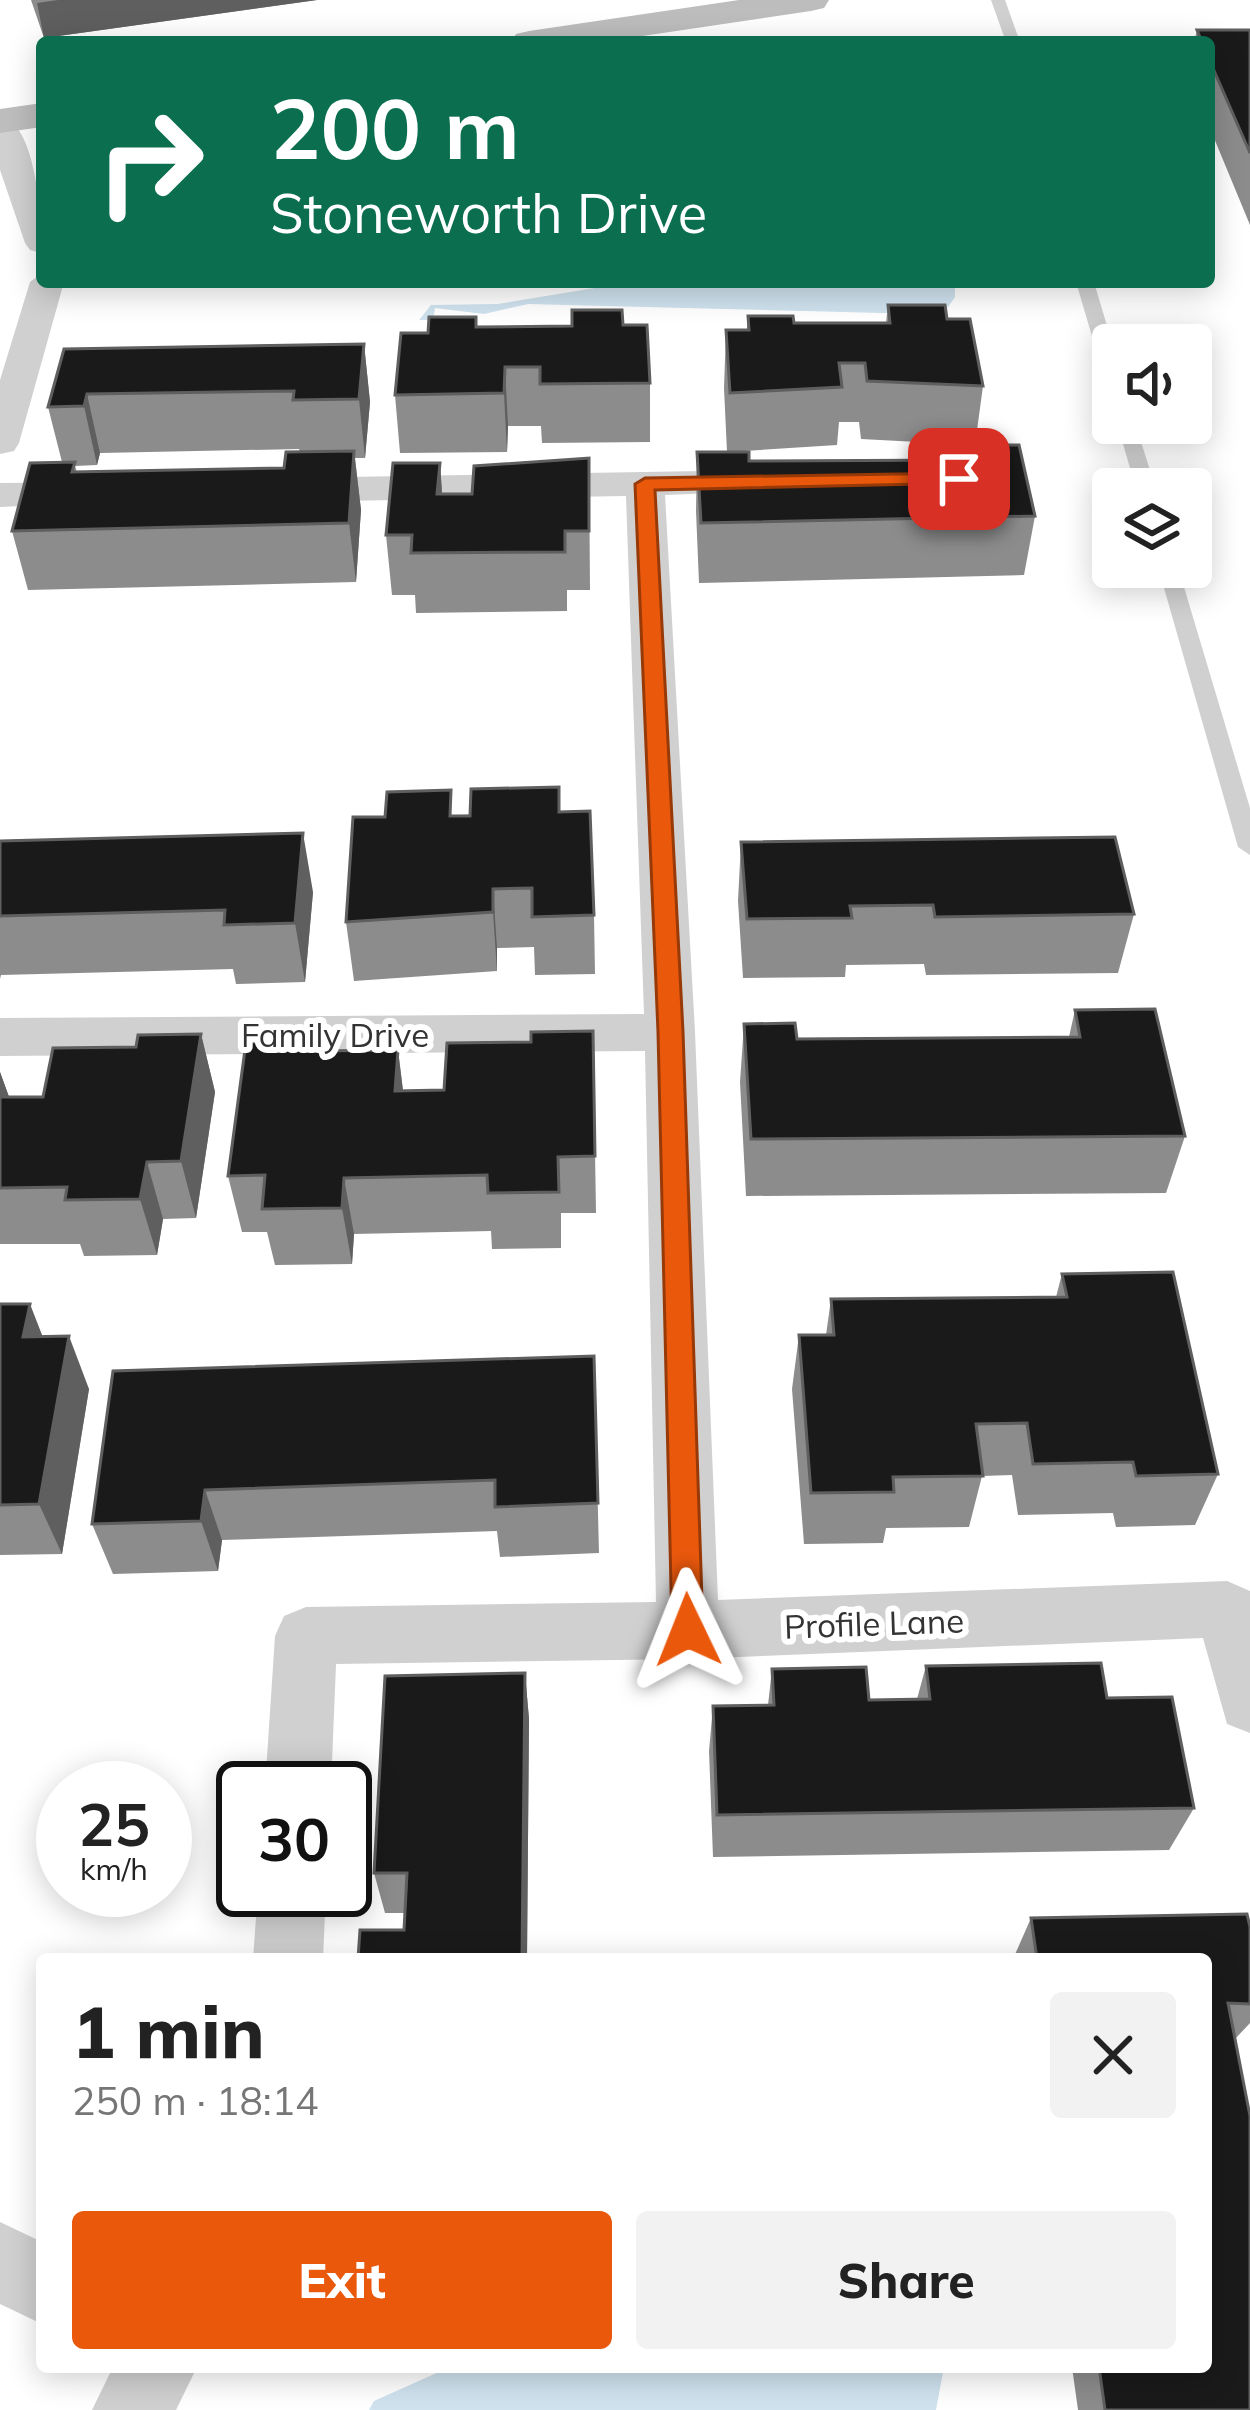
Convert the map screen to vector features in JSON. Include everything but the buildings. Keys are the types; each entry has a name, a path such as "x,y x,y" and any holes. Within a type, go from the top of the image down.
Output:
{"street":[{"path":"636,34 811,0"},
{"path":"36,116 0,123 36,226"},
{"path":"0,443 45,288"},
{"path":"239,491 812,481"},
{"path":"645,484 670,1032 688,1630"},
{"path":"0,495 143,493"},
{"name":"Family Drive","path":"0,1037 670,1032"},
{"name":"Profile Lane","path":"299,1761 306,1636 688,1630 1227,1609 1250,1703"},
{"path":"288,1953 290,1917"},
{"path":"0,2260 36,2282"},
{"path":"132,2410 154,2373"}],"lane":[{"path":"998,0 1011,36"},
{"path":"1087,288 1097,324"},
{"path":"1174,588 1250,848"}],"water":[{"path":"595,288 955,288 948,307 924,314 528,304 484,314 435,308 433,320 419,320 431,305 498,304"},
{"path":"437,2373 943,2373 936,2410 369,2410 374,2401"}],"route":[{"path":"688,1630 670,1032 645,484 959,479"}]}
